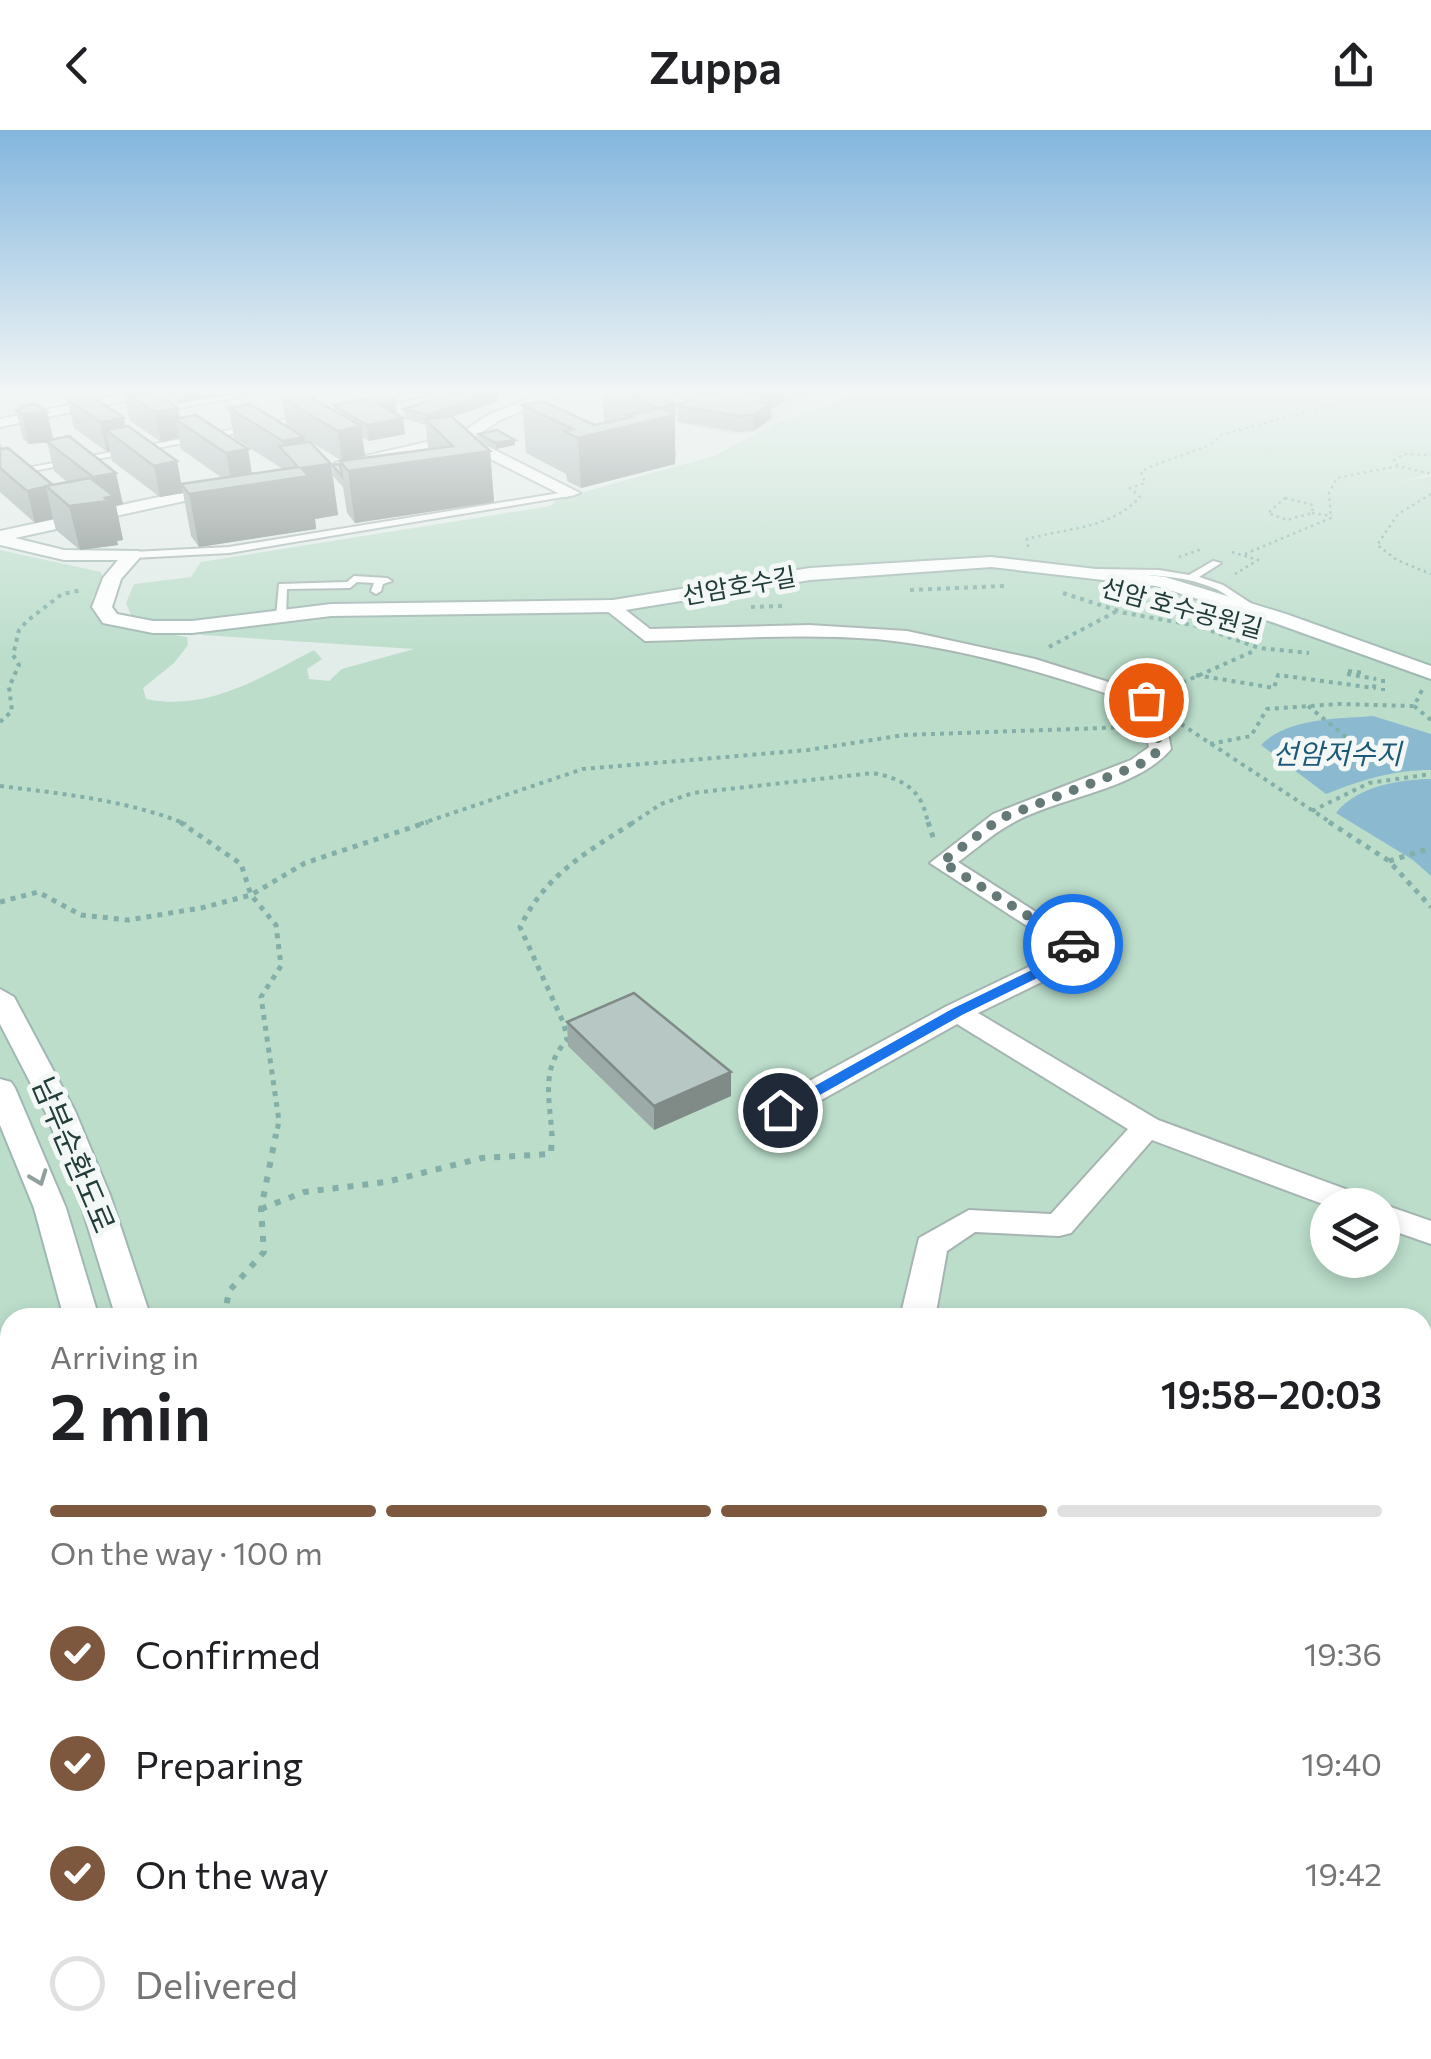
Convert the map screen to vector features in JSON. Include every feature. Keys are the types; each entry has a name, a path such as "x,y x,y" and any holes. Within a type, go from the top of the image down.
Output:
{"street":[{"path":"0,538 245,484"},
{"path":"552,484 572,494"},
{"path":"0,538 64,555 132,555"},
{"path":"104,591 132,555"},
{"name":"선암호수길","path":"104,591 102,607 110,619 153,627 224,625 350,610 613,606 835,571 960,563 1038,566 1158,580 1255,610 1427,680"},
{"path":"613,606 645,634 831,633 908,638 1059,670 1146,700 1157,730 1160,750 1139,765 1001,818 942,862 1084,951 957,1012 780,1110"},
{"name":"남부순환도로","path":"0,997 60,1111 94,1195 131,1308"},
{"path":"957,1012 1147,1127 1310,1188"},
{"name":"남부순환도로","path":"0,1088 50,1208 79,1308"},
{"path":"919,1308 931,1246 969,1221 1060,1224 1147,1127"},
{"path":"1400,1222 1431,1233"}],"lane":[{"path":"132,555 228,550 572,494"},
{"path":"1191,578 1216,563"},
{"path":"1092,572 1148,570 1191,578 1234,591 1255,610"},
{"path":"282,617 282,586 387,580 379,582 376,591"}],"path":[{"path":"1038,566 1030,556 1027,539 1100,523 1127,512 1140,497 1130,488 1140,484"},
{"path":"1332,516 1329,492 1334,484"},
{"path":"1431,494 1388,524 1377,545 1397,560 1431,574"},
{"path":"1312,512 1308,501 1285,498 1268,513 1287,520 1312,512 1332,516"},
{"path":"1242,555 1332,516"},
{"path":"920,591 1019,586"},
{"name":"선암 호수공원길","path":"1055,590 1117,611 1198,626 1259,648 1318,654"},
{"path":"0,722 12,711 9,687 20,664 13,655 19,630 62,594 104,591"},
{"path":"1046,649 1117,611"},
{"path":"1146,700 1259,648"},
{"path":"1356,664 1388,674"},
{"path":"1196,675 1274,688 1278,675 1374,688 1375,679 1347,674"},
{"path":"1410,682 1427,680"},
{"path":"1427,680 1431,690"},
{"path":"1414,706 1427,680"},
{"path":"1308,706 1356,745"},
{"path":"1210,744 1251,736 1267,709 1414,706 1431,720"},
{"path":"0,902 38,892 82,915 128,920 201,908 250,895 304,863 584,768 808,750 904,735 1107,727 1157,730"},
{"path":"261,1209 304,1192 386,1182 482,1158 551,1154 551,1058 567,1040 564,1024 520,927 530,902 572,858 646,812 694,792 803,777 880,772 904,780 922,798 930,810 930,836 951,856"},
{"path":"1312,811 1339,794 1369,783 1411,773 1431,774"},
{"path":"0,786 112,801 191,826 240,864 250,895 276,925 281,966 260,997 279,1121 261,1209 264,1252 229,1291 226,1308"},
{"path":"1389,862 1431,848"}],"green space":[{"path":"612,484 1431,484 1431,1308 0,1308 0,550 101,572 105,582 93,596 92,609 108,624 187,637 188,645 174,663 143,688 146,699 191,701 234,690 314,650 322,659 307,669 309,679 329,681 342,669 414,649 203,635 131,615 126,603 134,584 191,577 201,562 550,506 558,499"}],"water":[{"name":"선암저수지","path":"1373,716 1431,734 1431,770 1377,777 1326,794 1261,745 1298,725"},
{"name":"선암저수지","path":"1431,779 1431,876 1413,860 1336,813 1355,797 1379,786"}],"building":[{"path":"19,484 53,485 27,491"},
{"path":"98,484 114,496 105,498 108,501 69,506 46,486"},
{"path":"181,484 256,484 189,494"},
{"path":"634,993 731,1072 654,1106 567,1022"}],"way so far":[{"path":"1073,944 942,862 1001,818 1139,765 1160,750 1153,712 1146,700"}],"route":[{"path":"780,1110 957,1012 1084,951 1073,944"}]}
